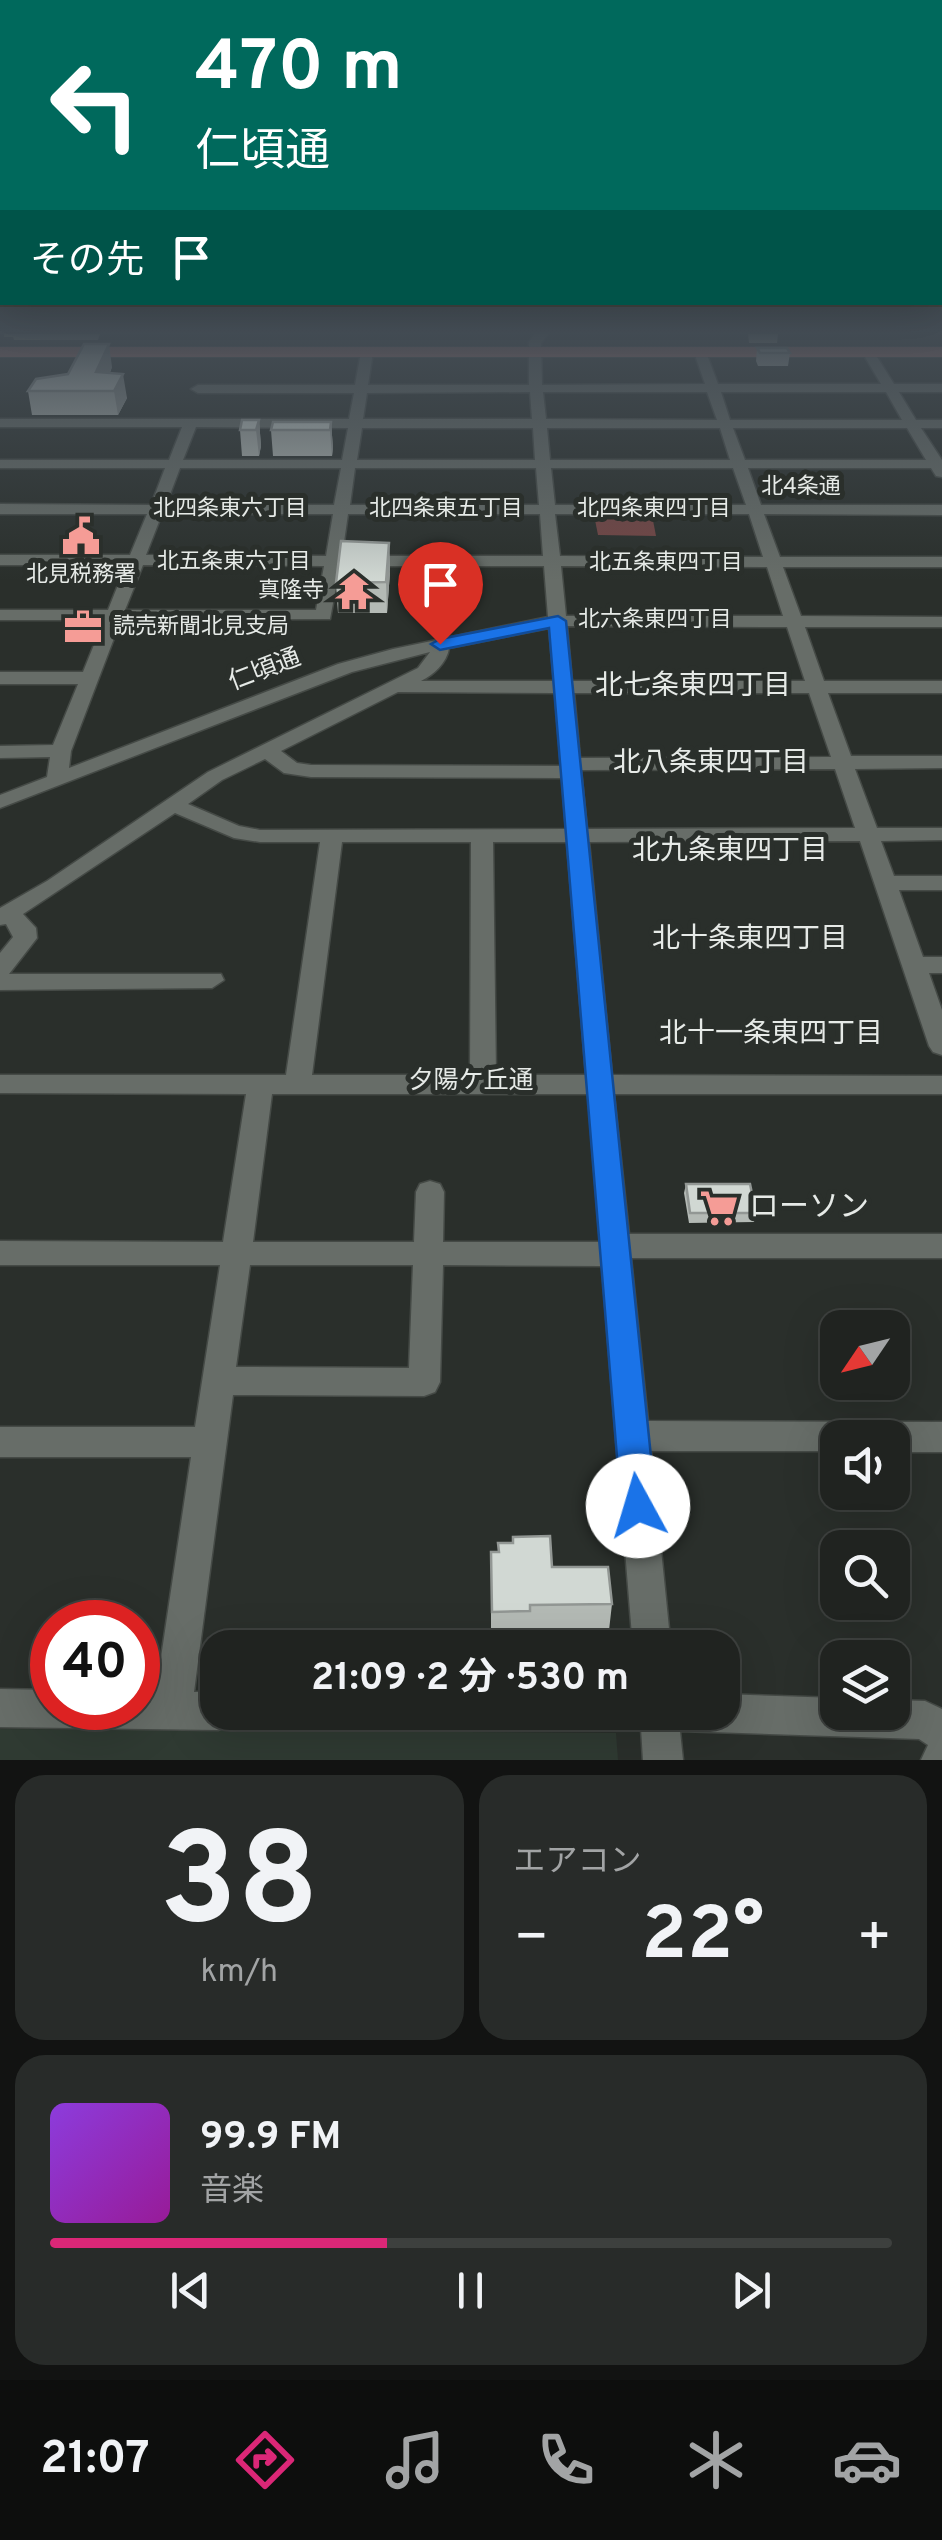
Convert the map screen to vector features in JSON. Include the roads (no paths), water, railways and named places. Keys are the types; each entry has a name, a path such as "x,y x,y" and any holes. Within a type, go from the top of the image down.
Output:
{"street":[{"path":"0,615 324,615 357,416"},
{"path":"540,416 650,1630"},
{"path":"723,416 865,834 942,1046"},
{"path":"907,416 940,468"},
{"path":"0,423 942,424"},
{"path":"57,779 62,751 190,424"},
{"path":"0,464 940,468"},
{"name":"北4条通","path":"0,509 942,510"},
{"path":"0,560 942,562"},
{"name":"仁頃通","path":"0,802 344,668 558,621 942,622"},
{"path":"0,968 26,938 24,928 4,915 55,886 215,776 425,672 439,655 440,644"},
{"path":"0,678 90,678"},
{"path":"399,688 942,687"},
{"path":"268,750 291,769 311,770 942,762"},
{"path":"0,752 62,751"},
{"path":"171,804 234,832 260,836 942,834"},
{"path":"482,836 483,1082"},
{"path":"298,1084 332,837"},
{"path":"883,883 942,882"},
{"path":"912,964 942,964"},
{"path":"0,982 212,980"},
{"name":"夕陽ケ丘通","path":"0,1084 942,1084"},
{"path":"172,1711 260,1085"},
{"path":"216,1382 424,1382 430,1192"},
{"path":"2,1261 236,1252 942,1246"},
{"path":"632,1436 942,1437"},
{"path":"0,1442 209,1442"},
{"path":"0,1708 200,1711"},
{"path":"740,1714 924,1720 942,1732"},
{"path":"660,1730 663,1760"}],"place":[{"name":"北見税務署","path":"81,536"},
{"name":"真隆寺","path":"354,591"},
{"name":"読売新聞北見支局","path":"83,627"},
{"name":"ローソン","path":"719,1208"}],"district":[{"name":"北四条東六丁目","path":"230,509"},
{"name":"北四条東五丁目","path":"446,509"},
{"name":"北四条東四丁目","path":"654,509"},
{"name":"北五条東六丁目","path":"234,562"},
{"name":"北五条東四丁目","path":"666,563"},
{"name":"北六条東四丁目","path":"655,620"},
{"name":"北七条東四丁目","path":"693,687"},
{"name":"北八条東四丁目","path":"711,764"},
{"name":"北九条東四丁目","path":"730,852"},
{"name":"北十条東四丁目","path":"750,940"},
{"name":"北十一条東四丁目","path":"771,1035"}]}
